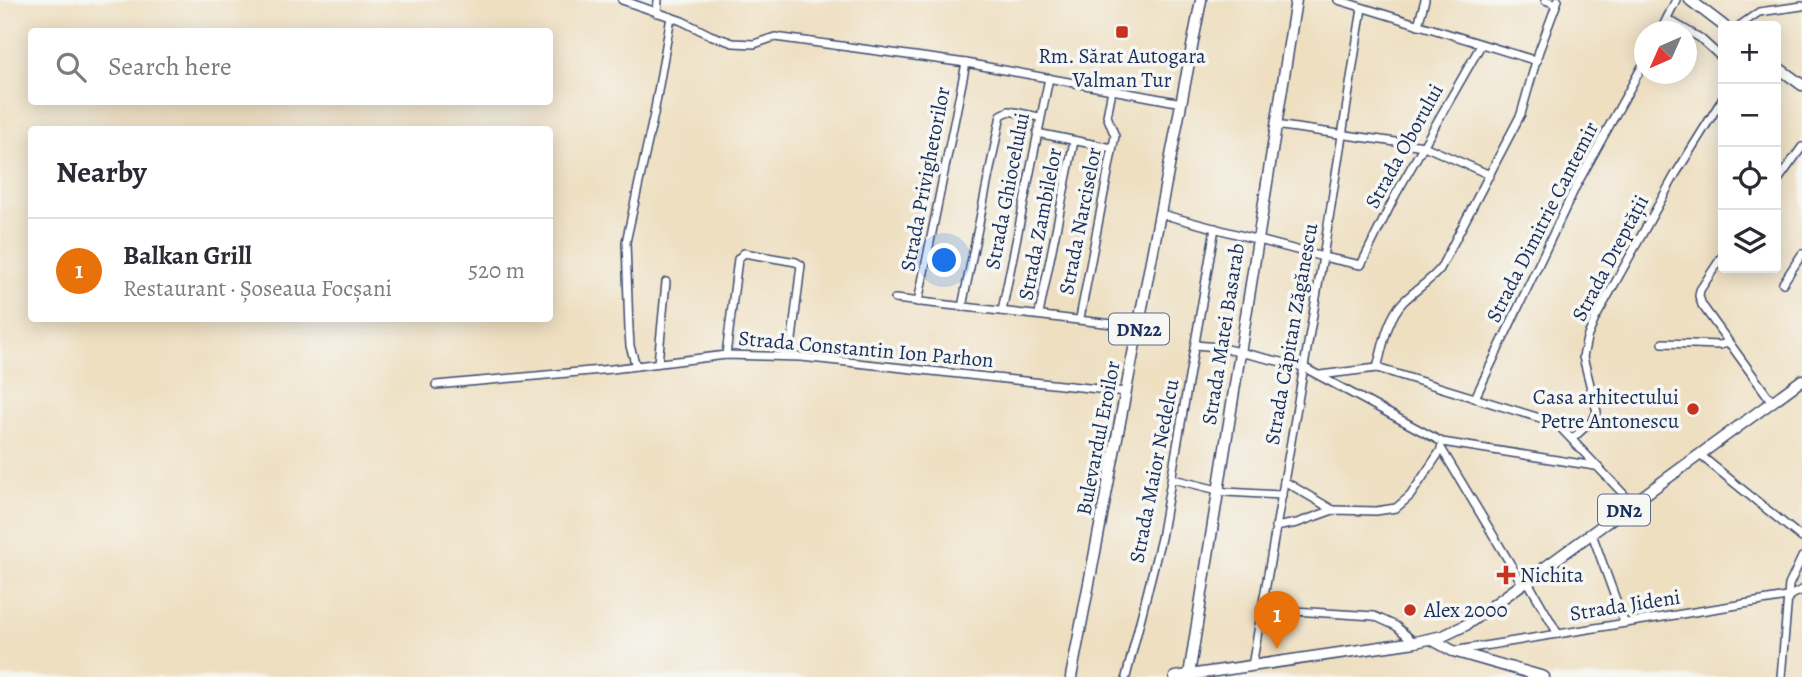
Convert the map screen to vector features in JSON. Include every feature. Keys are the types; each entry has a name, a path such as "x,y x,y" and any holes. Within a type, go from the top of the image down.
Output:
{"main road":[{"name":"Bulevardul Eroilor","path":"1071,677 1201,0"},
{"name":"Strada Matei Basarab","path":"1189,675 1296,0"},
{"path":"1690,0 1718,21"},
{"path":"1781,70 1802,85"},
{"name":"DN2","path":"1175,677 1226,673 1252,666 1415,642 1437,638 1466,625 1802,380"},
{"path":"1437,638 1453,651 1516,674 1544,677"}],"street":[{"path":"622,0 671,17 722,40 747,46 775,37 966,62 1182,103"},
{"path":"657,0 657,13"},
{"path":"1338,0 1537,61"},
{"path":"1418,24 1425,0"},
{"path":"1377,368 1390,323 1396,312 1401,304 1431,280 1440,269 1521,114 1557,2 1545,0"},
{"path":"1676,0 1667,19 1700,38 1718,54"},
{"path":"1745,21 1759,12 1802,6"},
{"name":"Strada Căpitan Zăgănescu","path":"1252,666 1323,257 1362,8"},
{"path":"636,366 629,338 626,242 654,114 671,17"},
{"name":"Strada Oborului","path":"1323,257 1361,265 1390,206 1481,45"},
{"name":"Strada Privighetorilor","path":"918,302 966,62"},
{"name":"Strada Ghiocelului","path":"1002,311 1049,78"},
{"name":"Strada Dimitrie Cantemir","path":"1475,398 1576,186 1634,81"},
{"name":"Strada Narciselor","path":"1080,318 1115,136 1107,116 1112,89"},
{"name":"Strada Dreptății","path":"1572,439 1593,420 1597,412 1583,357 1583,350 1595,319 1675,175 1718,106"},
{"path":"962,307 1001,115 1009,111 1040,117"},
{"path":"1275,125 1424,146 1490,175"},
{"path":"1037,133 1112,148"},
{"name":"Strada Zambilelor","path":"1039,314 1074,141"},
{"path":"1781,176 1802,147"},
{"path":"1161,214 1323,257"},
{"name":"Strada Maior Nedelcu","path":"1126,677 1173,479 1215,228"},
{"path":"726,355 738,259 744,253 801,265 790,356"},
{"path":"1783,283 1802,254"},
{"path":"1718,263 1702,285 1699,296 1702,305 1772,402"},
{"path":"658,363 666,282"},
{"path":"895,299 1080,318 1139,327"},
{"path":"1663,343 1728,343"},
{"path":"1195,345 1218,347 1303,367 1441,446 1595,466"},
{"name":"Strada Constantin Ion Parhon","path":"436,385 726,355 790,356 1126,392"},
{"path":"1320,375 1377,368 1556,423 1633,504"},
{"path":"1276,527 1297,523 1333,510 1376,511 1396,508 1410,496 1441,446"},
{"path":"1441,446 1559,634"},
{"path":"1700,456 1802,538"},
{"path":"1173,479 1219,491 1282,495"},
{"path":"1284,481 1333,510"},
{"path":"1592,534 1624,622"},
{"path":"1781,677 1787,597 1792,576 1802,557"},
{"name":"Strada Jideni","path":"1453,651 1787,597 1802,590"},
{"path":"1261,609 1374,616 1396,626 1415,642"}],"place":[{"name":"Rm. Sărat Autogara Valman Tur","path":"1122,32"},
{"name":"Casa arhitectului Petre Antonescu","path":"1693,409"},
{"name":"Nichita","path":"1506,575"},
{"name":"Alex 2000","path":"1410,610"},
{"name":"Balkan Grill","path":"1277,649"}]}
